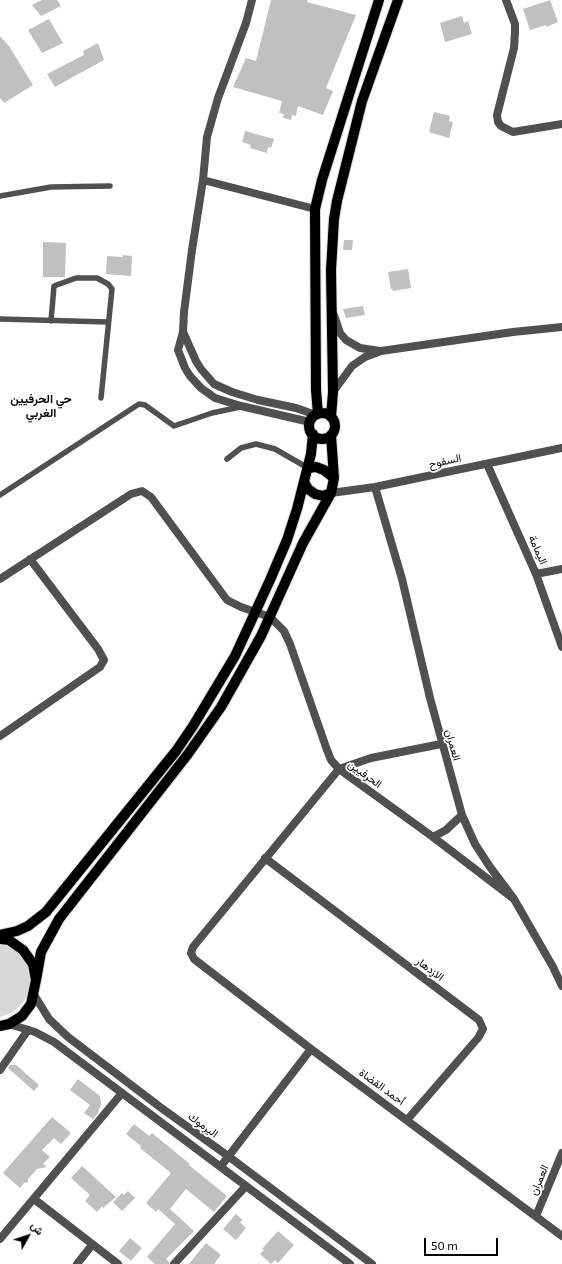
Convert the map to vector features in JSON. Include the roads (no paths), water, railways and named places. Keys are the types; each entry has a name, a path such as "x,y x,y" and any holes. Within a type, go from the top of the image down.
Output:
{"main road":[{"path":"331,435 326,438 320,438 313,434 310,430 315,417 316,390 315,209 322,180 379,0"},
{"path":"331,417 333,392 331,270 334,220 337,201 362,101 398,0"},
{"path":"5,1025 22,1016 31,1004 41,952 59,919 169,780 202,735 227,695 270,617 303,543 331,493 334,478 331,435 335,424 331,417 325,414 315,417"},
{"path":"0,935 17,931 28,926 46,912 176,751 192,726 235,656 287,540 308,468 313,434"},
{"path":"308,468 316,467 324,470 334,478"},
{"path":"304,482 308,489 315,494 323,496 331,493"},
{"path":"0,938 9,940 23,950 32,964 36,980"}],"street":[{"path":"252,0 246,23 212,116 207,137 203,180 192,250 183,332 178,345 178,350 190,376 201,388 215,398 241,406 315,417"},
{"path":"506,0 514,24 514,48 497,115 498,122 506,130 513,132 562,124"},
{"path":"203,180 315,209"},
{"path":"332,309 340,333 346,340 360,348 381,351"},
{"path":"333,392 352,366 365,357 381,351 513,332 562,327"},
{"path":"183,332 196,361 214,384 232,392 258,400 296,408 315,417"},
{"name":"السفوح","path":"331,493 375,487 562,448"},
{"name":"اليمامة","path":"487,464 536,574 562,647"},
{"name":"العمران","path":"375,487 402,580 441,744 462,815 475,844 490,867 514,898 562,986"},
{"path":"0,579 131,494 142,491 151,497 227,600 233,604 270,617"},
{"path":"0,736 100,667 104,660 98,649 30,560"},
{"path":"536,574 562,569"},
{"name":"الحرفيين","path":"270,617 280,626 288,638 331,760 339,769 514,898"},
{"path":"265,858 339,769 370,758 441,744"},
{"path":"433,837 446,830 462,815"},
{"name":"أحمد القضاة","path":"265,858 193,946 191,953 194,959 311,1049 562,1236"},
{"name":"الازدهار","path":"265,858 479,1020 483,1029 478,1038 408,1120"},
{"name":"اليرموك","path":"33,993 48,1019 68,1037 372,1264"},
{"name":"اليرموك","path":"5,1025 28,1030 45,1036 54,1042 350,1264"},
{"path":"0,1070 28,1030"},
{"path":"221,1166 311,1049"},
{"path":"0,1239 122,1093"},
{"name":"العمران","path":"536,1216 562,1153"},
{"path":"174,1264 246,1186"},
{"path":"34,1199 118,1264"},
{"path":"77,1264 92,1245"}],"lane":[{"path":"0,196 51,187 110,186"},
{"path":"51,320 54,286 76,278 97,278 108,284 112,289 101,398"},
{"path":"0,319 108,322"},
{"path":"0,495 139,404 145,405 174,426 212,413 241,406"},
{"path":"227,459 241,448 256,444 275,449 308,468"}],"district":[{"name":"حي الحرفيين الغربي","path":"41,406"}]}
